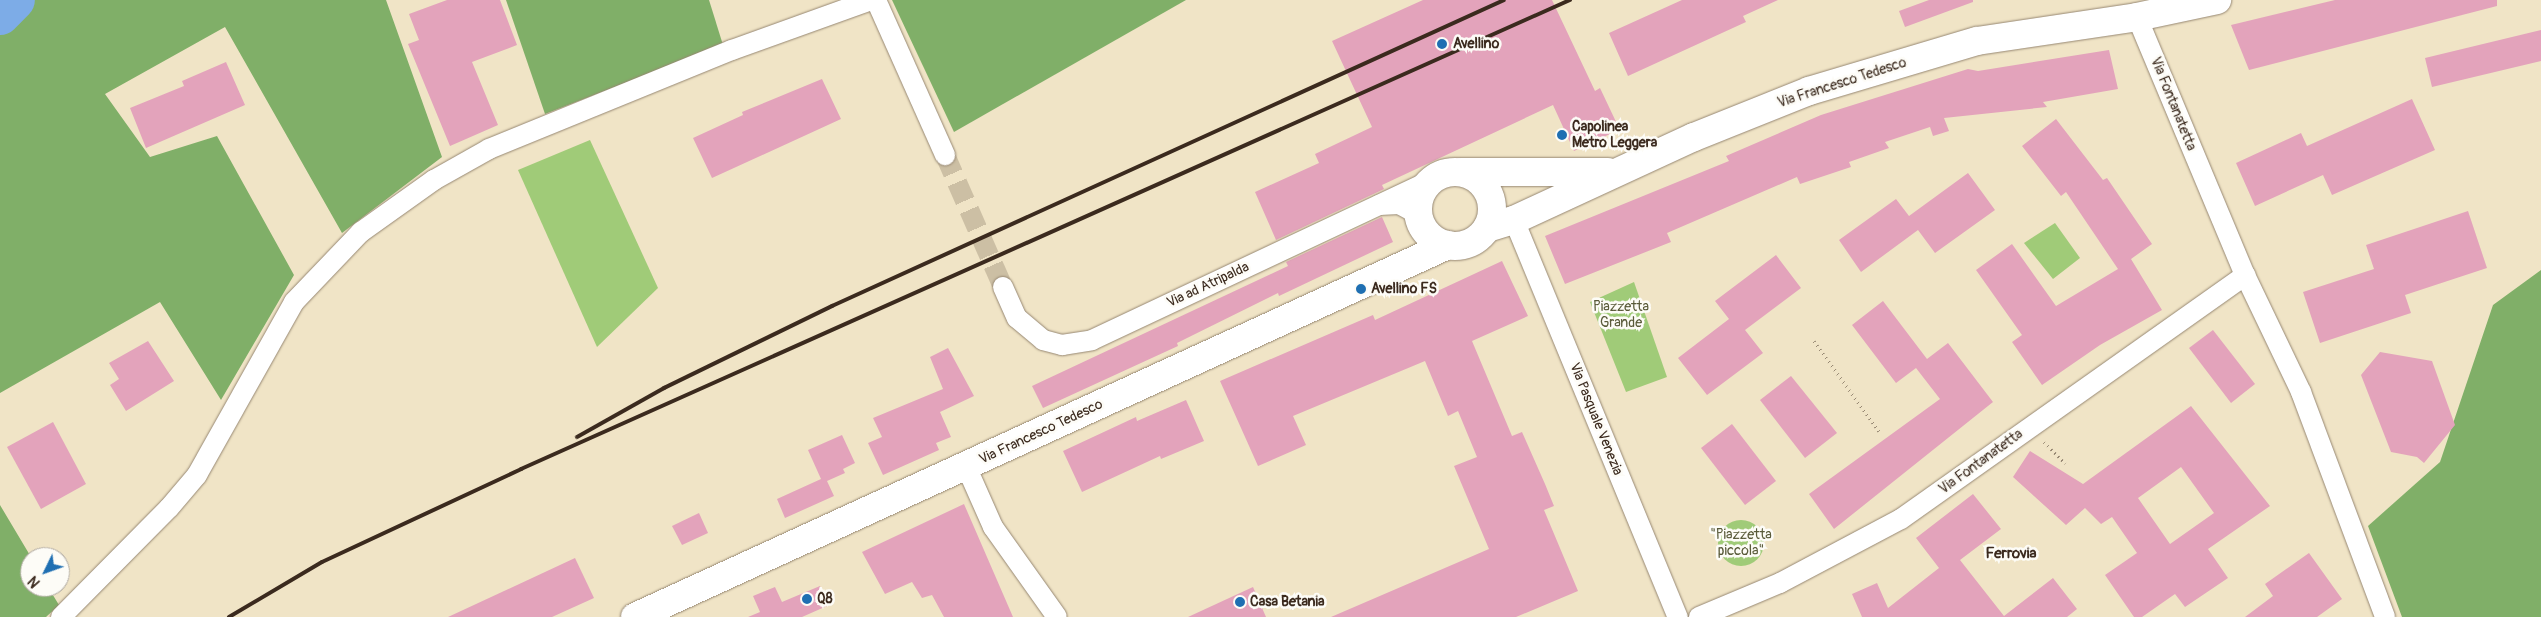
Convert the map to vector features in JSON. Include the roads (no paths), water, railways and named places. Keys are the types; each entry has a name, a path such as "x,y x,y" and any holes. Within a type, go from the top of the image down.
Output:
{"street":[{"path":"61,617 169,508 197,475 294,302 362,232 434,180 489,149 732,50 871,0"},
{"path":"876,0 945,155"},
{"name":"Via Francesco Tedesco","path":"1487,228 1514,220 1694,137 1809,91 1978,41 2137,17 2217,0"},
{"name":"Via Fontanatetta","path":"2137,17 2245,275 2301,392 2386,617"},
{"path":"1431,230 1423,189 1432,180 1458,172 1620,172"},
{"path":"1374,206 1399,204 1431,230 1470,243 1487,228 1492,210 1488,192 1480,182 1458,172"},
{"name":"Via ad Atripalda","path":"1003,287 1017,318 1043,340 1062,345 1092,340 1432,180"},
{"name":"Via Pasquale Venezia","path":"1514,220 1678,617"},
{"name":"Via Francesco Tedesco","path":"635,617 1401,265 1431,230"},
{"name":"Via Fontanatetta","path":"1699,617 1780,583 1901,519 2245,275"},
{"path":"966,466 993,527 1057,617"}],"waterway":[{"path":"0,15 15,0"}],"tunnel":[{"path":"945,155 1003,287"}],"railway":[{"path":"577,437 664,388 832,306 1504,0"},
{"path":"229,617 322,562 521,469 1570,0"}],"place":[{"name":"Avellino","path":"1442,44"},
{"name":"Capolinea Metro Leggera","path":"1562,135"},
{"name":"Avellino FS","path":"1361,289"},
{"name":"Q8","path":"807,599"},
{"name":"Casa Betania","path":"1240,602"}],"district":[{"name":"Ferrovia","path":"2011,554"}],"park label":[{"name":"Piazzetta Grande","path":"1621,316"},
{"name":"\"Piazzetta piccola\"","path":"1741,544"}]}
